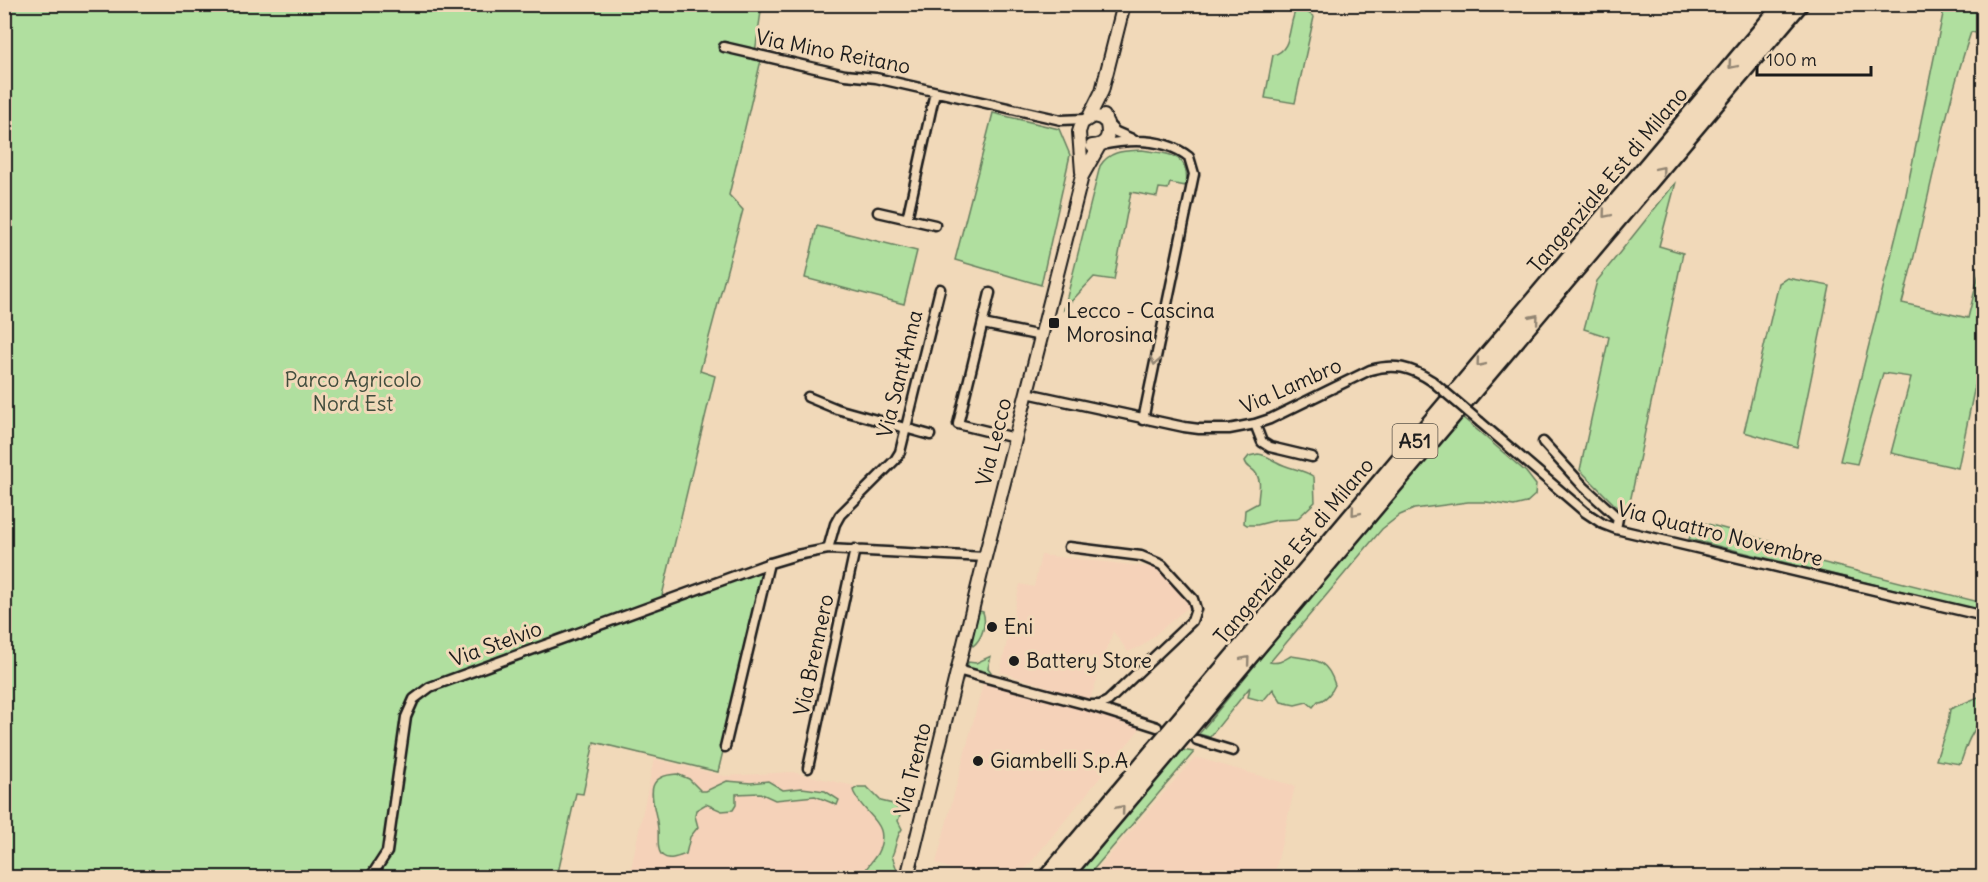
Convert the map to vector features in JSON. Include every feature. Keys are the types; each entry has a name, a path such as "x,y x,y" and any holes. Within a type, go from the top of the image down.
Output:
{"highway":[{"name":"Tangenziale Est di Milano","path":"1046,878 1783,4"},
{"name":"Tangenziale Est di Milano","path":"1065,878 1800,4"}],"street":[{"name":"Via Lecco","path":"1082,176 1080,127 1102,91 1124,4"},
{"name":"Via Mino Reitano","path":"724,47 845,75 876,78 1061,120 1070,123 1080,135"},
{"name":"Via Lecco","path":"985,557 1082,176 1109,133 1103,115 1102,91"},
{"name":"Via Mino Reitano","path":"907,219 935,92"},
{"path":"1087,118 1097,117 1116,132 1138,141 1174,147 1189,157 1194,174 1143,420"},
{"name":"Via Mino Reitano","path":"1061,120 1087,118"},
{"path":"1080,135 1087,144 1138,141"},
{"path":"878,212 934,225"},
{"name":"Via Sant'Anna","path":"828,549 840,515 895,460 900,452 940,289"},
{"name":"Via Lecco","path":"990,293 958,424 1015,438"},
{"path":"983,324 1041,336"},
{"name":"Via Lambro","path":"1027,393 1143,420 1199,429 1229,429 1255,424 1370,370 1400,366 1409,368 1432,381 1480,422"},
{"path":"808,397 837,409 930,435"},
{"name":"Via Quattro Novembre","path":"1480,422 1585,512 1603,524 1616,529 1983,616"},
{"path":"1255,424 1262,442 1270,447 1312,457"},
{"path":"1543,442 1584,487 1618,518 1616,529"},
{"path":"1069,547 1153,559 1169,570 1193,599 1196,609 1192,621 1107,701 1100,705 1088,705"},
{"name":"Via Stelvio","path":"370,878 387,852 406,717 414,699 430,687 769,563 806,552 855,549 985,557"},
{"name":"Via Brennero","path":"808,768 855,549"},
{"name":"Via Trento","path":"907,878 985,557"},
{"path":"725,747 769,563"},
{"path":"957,670 1088,705 1157,727"},
{"path":"1197,740 1233,751"}],"shaded area":[{"path":"1041,555 1150,567 1163,572 1193,605 1142,646 1128,652 1113,631 1090,700 1000,672 1020,584 1034,587"},
{"path":"984,680 1142,726 1019,877 970,877 936,863"},
{"path":"1195,757 1295,786 1274,877 1091,877"},
{"path":"654,759 725,776 792,772 854,786 887,830 870,877 629,878"}],"green space":[{"path":"1945,4 1983,5 1983,34 1971,32 1960,66 1902,303 1968,318 1983,257 1983,347 1958,468 1891,453 1911,377 1883,373 1857,464 1840,461 1904,204"},
{"name":"Parco Agricolo Nord Est","path":"5,5 762,5 755,53 762,56 729,195 743,210 700,371 715,376 659,608 761,571 765,576 718,772 594,742 583,794 576,793 557,877 5,878"},
{"path":"1298,6 1314,17 1295,103 1265,98 1273,55 1284,48"},
{"path":"993,113 1059,129 1070,155 1041,285 955,260"},
{"path":"1142,150 1169,154 1181,161 1187,175 1186,186 1170,183 1168,189 1159,188 1157,197 1131,192 1114,280 1094,277 1064,309 1100,166 1113,154"},
{"path":"1676,182 1659,246 1683,253 1629,507 1624,514 1580,470 1609,337 1584,329 1597,281"},
{"path":"817,226 917,251 904,304 805,278"},
{"path":"1787,278 1830,286 1797,447 1744,432 1779,283"},
{"path":"1462,417 1526,472 1536,485 1535,495 1526,503 1514,506 1468,502 1414,509 1400,515 1382,529 1270,662 1279,662 1291,656 1319,662 1328,670 1335,685 1328,696 1318,701 1313,707 1307,702 1295,705 1281,702 1273,689 1263,701 1248,697 1250,687 1210,737 1199,734 1354,543"},
{"path":"1258,454 1314,477 1315,502 1297,519 1277,520 1257,525 1244,523 1245,510 1258,503 1260,487 1254,470 1245,461 1249,456"},
{"path":"1697,521 1787,546 1790,548 1789,554 1983,603 1983,611 1689,539"},
{"path":"979,611 983,612 984,626 979,639 973,646 971,643"},
{"path":"991,656 988,668 991,672 984,674 967,669 968,662 976,663"},
{"path":"1983,695 1984,706 1981,716 1960,764 1936,760 1950,709"},
{"path":"1182,750 1194,752 1087,877 1074,878"},
{"path":"677,774 689,779 701,791 727,781 751,783 768,781 783,790 802,788 825,791 839,800 837,805 815,796 775,800 760,793 736,794 736,805 733,810 722,811 706,804 696,810 698,827 690,837 686,854 668,858 659,851 652,793 657,780"},
{"path":"858,787 867,787 881,801 893,804 901,812 898,821 902,829 892,856 897,870 895,877 862,877 877,854 882,835 876,821 854,793 853,790"}],"place":[{"name":"Lecco - Cascina Morosina","path":"1054,323"},
{"name":"Eni","path":"992,627"},
{"name":"Battery Store","path":"1014,661"},
{"name":"Giambelli S.p.A","path":"978,761"}]}
